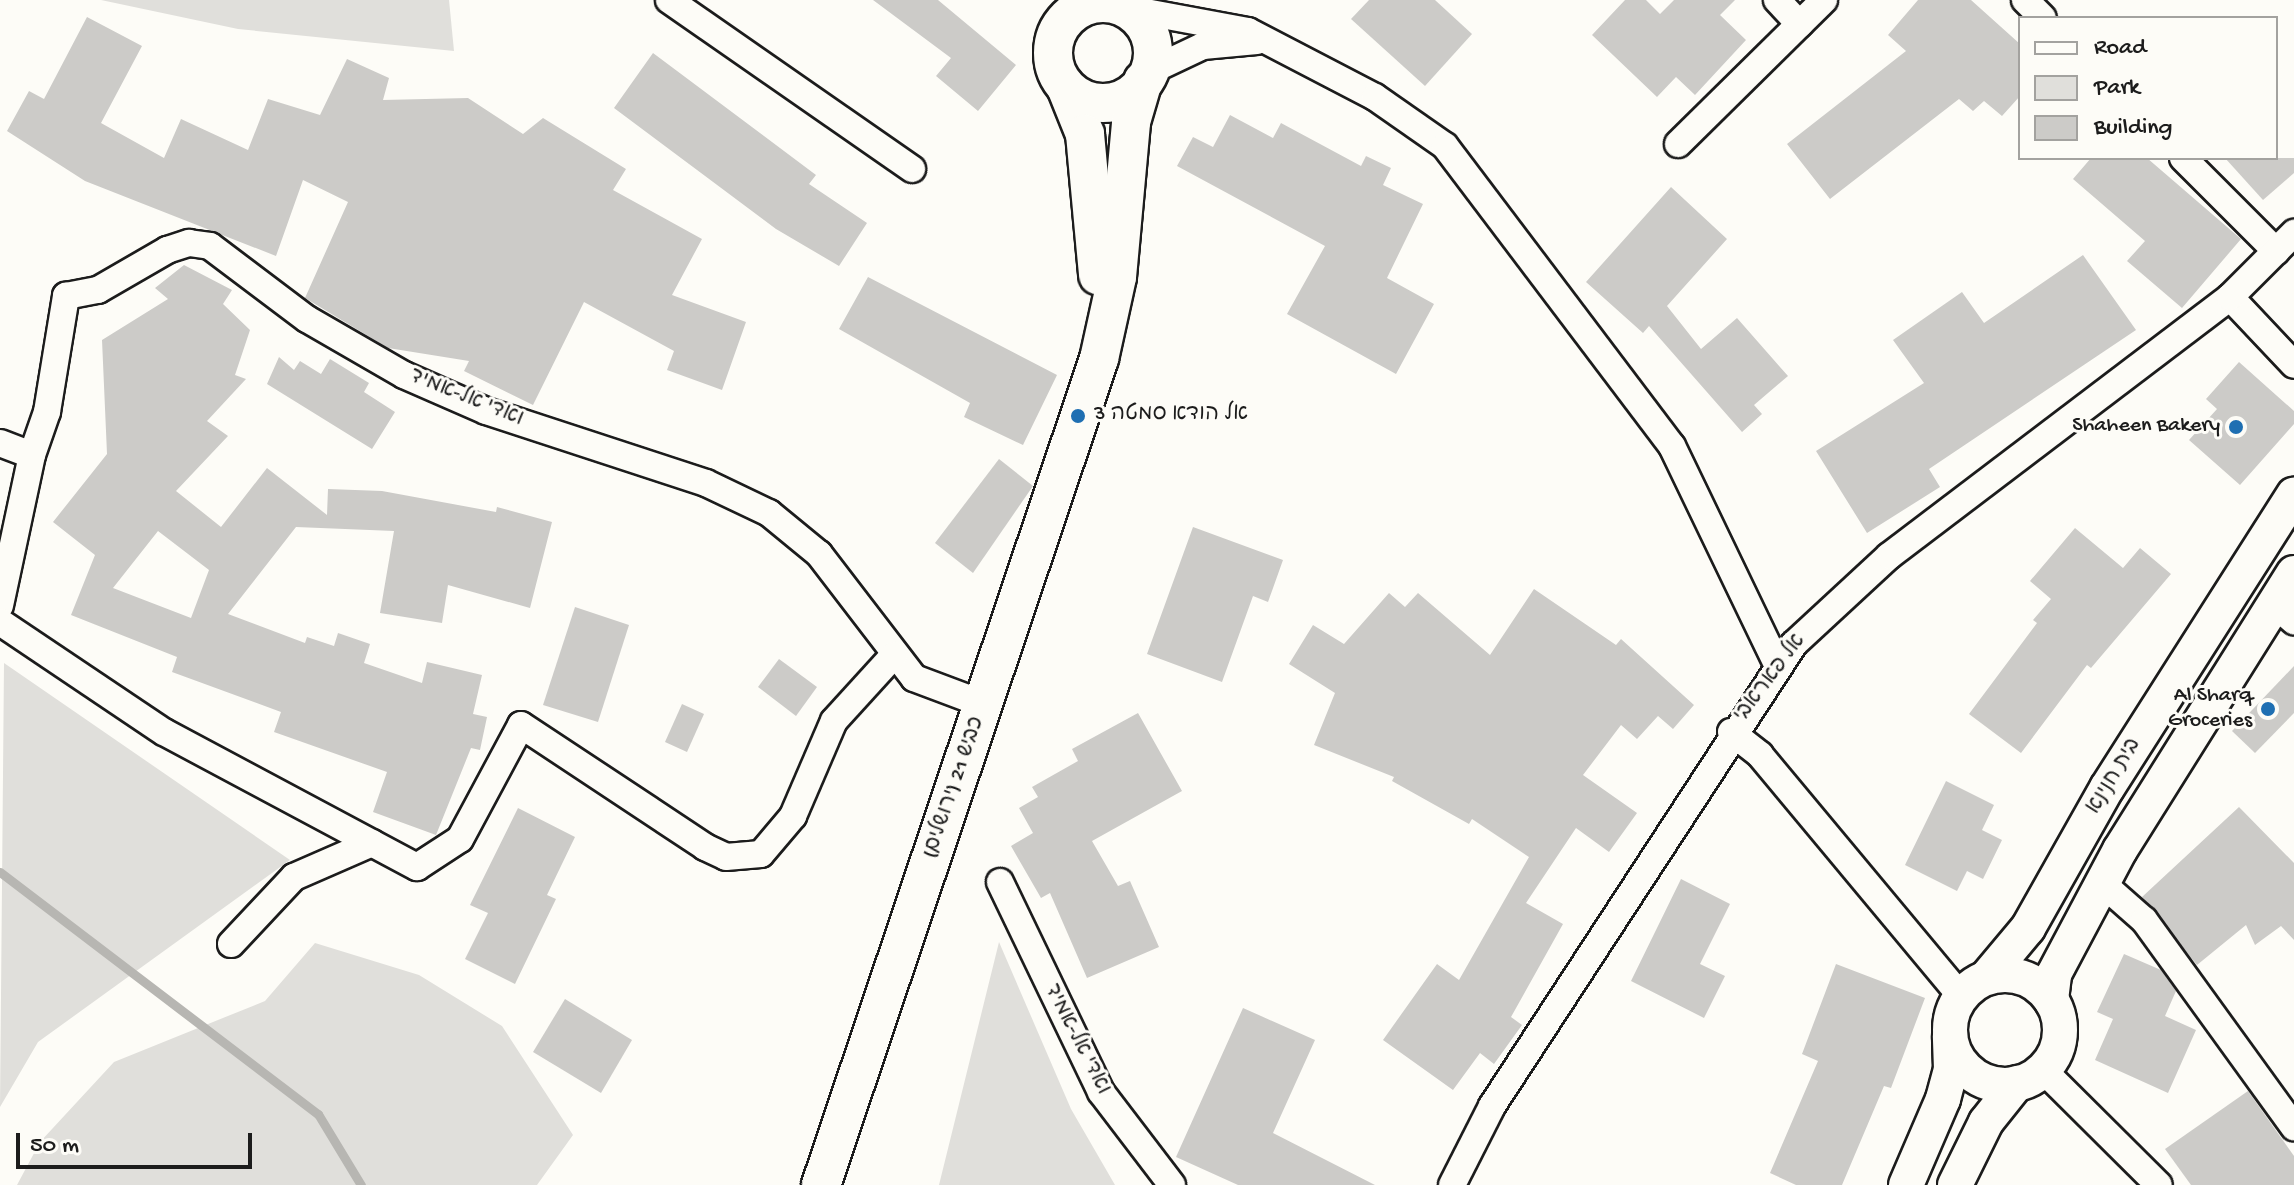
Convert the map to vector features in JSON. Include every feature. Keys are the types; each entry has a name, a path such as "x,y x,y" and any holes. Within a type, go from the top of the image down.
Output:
{"main road":[{"path":"1039,0 1052,49 1066,87 1094,102 1111,103 1146,76 1149,34 1116,4 1085,5 1070,15 1052,49"},
{"name":"כביש 21 (ירושלים)","path":"821,1185 1089,392 1115,288 1131,122 1146,76"},
{"name":"כביש 21 (ירושלים)","path":"1066,87 1085,134 1096,226 1089,392"}],"street":[{"path":"669,0 912,169"},
{"path":"1777,0 1799,24"},
{"path":"1678,144 1824,0"},
{"path":"2025,0 2041,16"},
{"path":"1116,4 1223,21 1294,53 1404,115 1467,169 1583,336 1678,456 1778,666"},
{"path":"1146,76 1223,40 1294,53"},
{"path":"2185,160 2285,242"},
{"name":"אל פאראבי","path":"1452,1185 1492,1106 1731,732 1778,666 1889,556 2230,297 2285,242"},
{"name":"ואדי אל-אמיד","path":"32,455 47,412 66,296 98,290 178,247 210,246 307,319 404,375 486,411 706,483 769,513 819,554 894,655 928,686 983,704"},
{"path":"2230,297 2294,365"},
{"path":"0,443 32,455 0,606"},
{"name":"בית חנינא","path":"1974,987 2028,928 2107,788 2294,495"},
{"name":"בית חנינא","path":"2051,1000 2054,974 2102,883 2283,612 2294,573"},
{"path":"0,622 164,732 417,867 460,839 521,725 705,847 726,857 761,854 793,816 834,721 894,655"},
{"path":"1731,732 1760,755 1974,987"},
{"path":"231,944 294,877 372,843"},
{"name":"ואדי אל-אמיד","path":"1000,882 1101,1092 1172,1185"},
{"path":"2102,883 2144,920 2294,1127"},
{"path":"1955,1185 1986,1122 2030,1076 2060,1036 2051,1000 2025,979 1974,987"},
{"path":"1906,1185 1943,1099 1951,1069 1950,1032 1974,987"},
{"path":"1950,1032 1964,1067 1998,1084 2030,1076"},
{"path":"2030,1076 2159,1185"}],"green space":[{"path":"101,0 449,0 454,51 238,29"},
{"path":"4,663 290,860 38,1042 0,1107"},
{"path":"999,942 1071,1109 1115,1185 939,1185"},
{"path":"315,943 419,975 502,1026 573,1135 537,1185 17,1185 40,1142 114,1062 265,1001"}],"building":[{"path":"873,0 938,0 1016,65 978,111 936,76 951,58"},
{"path":"1369,0 1435,0 1472,34 1425,86 1351,19"},
{"path":"1625,0 1646,0 1660,14 1674,0 1735,0 1720,15 1746,40 1695,95 1676,77 1657,97 1592,35"},
{"path":"1918,0 1971,0 2018,42 2018,98 2002,116 1984,101 1973,111 1959,99 1830,199 1787,144 1906,51 1888,35"},
{"path":"87,17 142,46 101,123 164,158 181,119 248,150 268,99 320,115 347,59 389,78 383,100 468,98 523,134 543,118 626,169 613,190 702,239 672,295 746,322 722,390 667,370 674,351 584,302 533,405 464,371 469,361 388,348 305,298 348,202 303,180 276,256 85,181 7,131 29,91 44,99"},
{"path":"653,53 816,175 809,184 867,223 839,266 776,229 614,108"},
{"path":"1230,115 1273,138 1281,123 1361,166 1366,156 1391,168 1383,185 1423,204 1387,278 1434,304 1396,374 1287,314 1325,246 1177,166 1193,137 1213,147"},
{"path":"2294,158 2294,173 2263,200 2227,160"},
{"path":"2089,160 2149,160 2241,239 2182,308 2127,261 2145,241 2073,179"},
{"path":"1671,187 1727,239 1667,306 1701,349 1737,318 1788,376 1754,405 1762,414 1742,432 1649,326 1643,333 1586,282"},
{"path":"2083,255 2136,330 1929,469 1940,487 1867,533 1816,451 1924,383 1893,340 1962,292 1984,323"},
{"path":"184,265 232,290 223,304 250,330 235,375 246,379 207,421 228,436 176,491 221,527 267,468 327,515 328,489 382,491 496,512 497,507 552,522 530,608 448,585 442,623 380,613 394,531 296,527 228,614 305,643 307,637 334,646 338,633 370,644 364,663 422,683 427,662 482,675 473,714 487,717 480,750 471,748 436,835 373,812 387,772 274,732 281,712 172,672 177,657 71,615 95,555 53,522 107,454 102,340 168,299 155,288","holes":["158,531 209,570 191,618 113,588"]},
{"path":"868,277 1057,375 1023,445 964,417 970,403 839,329"},
{"path":"279,357 294,370 300,361 321,374 330,359 369,383 364,392 395,412 372,449 267,384"},
{"path":"2239,362 2294,411 2294,424 2240,485 2189,440 2217,409 2206,399"},
{"path":"999,459 1033,486 973,573 935,543"},
{"path":"1193,527 1283,560 1268,602 1253,596 1222,682 1147,654"},
{"path":"2075,528 2123,568 2140,548 2171,574 2091,668 2087,665 2021,753 1969,714 2037,623 2033,620 2051,599 2030,581"},
{"path":"1534,589 1616,645 1621,639 1694,705 1673,729 1658,716 1637,739 1621,725 1583,775 1637,813 1609,852 1576,828 1526,903 1563,924 1511,1017 1522,1025 1494,1064 1480,1053 1453,1090 1383,1040 1437,964 1459,980 1529,857 1472,819 1469,824 1392,781 1394,777 1314,745 1335,693 1289,664 1313,625 1344,644 1389,593 1405,607 1418,593 1490,655"},
{"path":"575,607 629,625 598,722 543,705"},
{"path":"779,659 817,687 796,716 758,687"},
{"path":"2294,666 2294,713 2255,753 2232,731"},
{"path":"682,704 704,714 687,752 665,742"},
{"path":"1138,713 1182,791 1092,841 1118,886 1130,881 1159,947 1087,978 1050,893 1041,898 1011,846 1033,833 1019,808 1038,797 1032,787 1078,761 1072,749"},
{"path":"1946,781 1994,805 1982,830 2002,840 1983,879 1967,871 1957,891 1905,865"},
{"path":"2239,807 2294,863 2294,940 2281,926 2255,945 2246,925 2197,965 2142,897"},
{"path":"518,808 575,837 547,895 556,899 515,984 465,959 488,913 470,905"},
{"path":"1681,879 1730,904 1700,964 1725,976 1704,1018 1631,981"},
{"path":"2124,954 2161,970 2176,991 2165,1016 2196,1030 2168,1093 2095,1060 2113,1019 2097,1012"},
{"path":"1836,964 1925,998 1891,1088 1884,1086 1842,1185 1796,1185 1770,1173 1818,1061 1802,1054"},
{"path":"565,999 632,1040 601,1093 533,1052"},
{"path":"1243,1008 1315,1040 1273,1133 1375,1185 1238,1185 1176,1157"},
{"path":"2248,1091 2294,1156 2294,1185 2191,1185 2165,1149"}],"waterway":[{"path":"0,872 318,1114 361,1185"}],"place":[{"name":"אל הודא סמטה 3","path":"1078,416"},
{"name":"Shaheen Bakery","path":"2236,427"},
{"name":"Al Sharq Groceries","path":"2268,709"}]}
